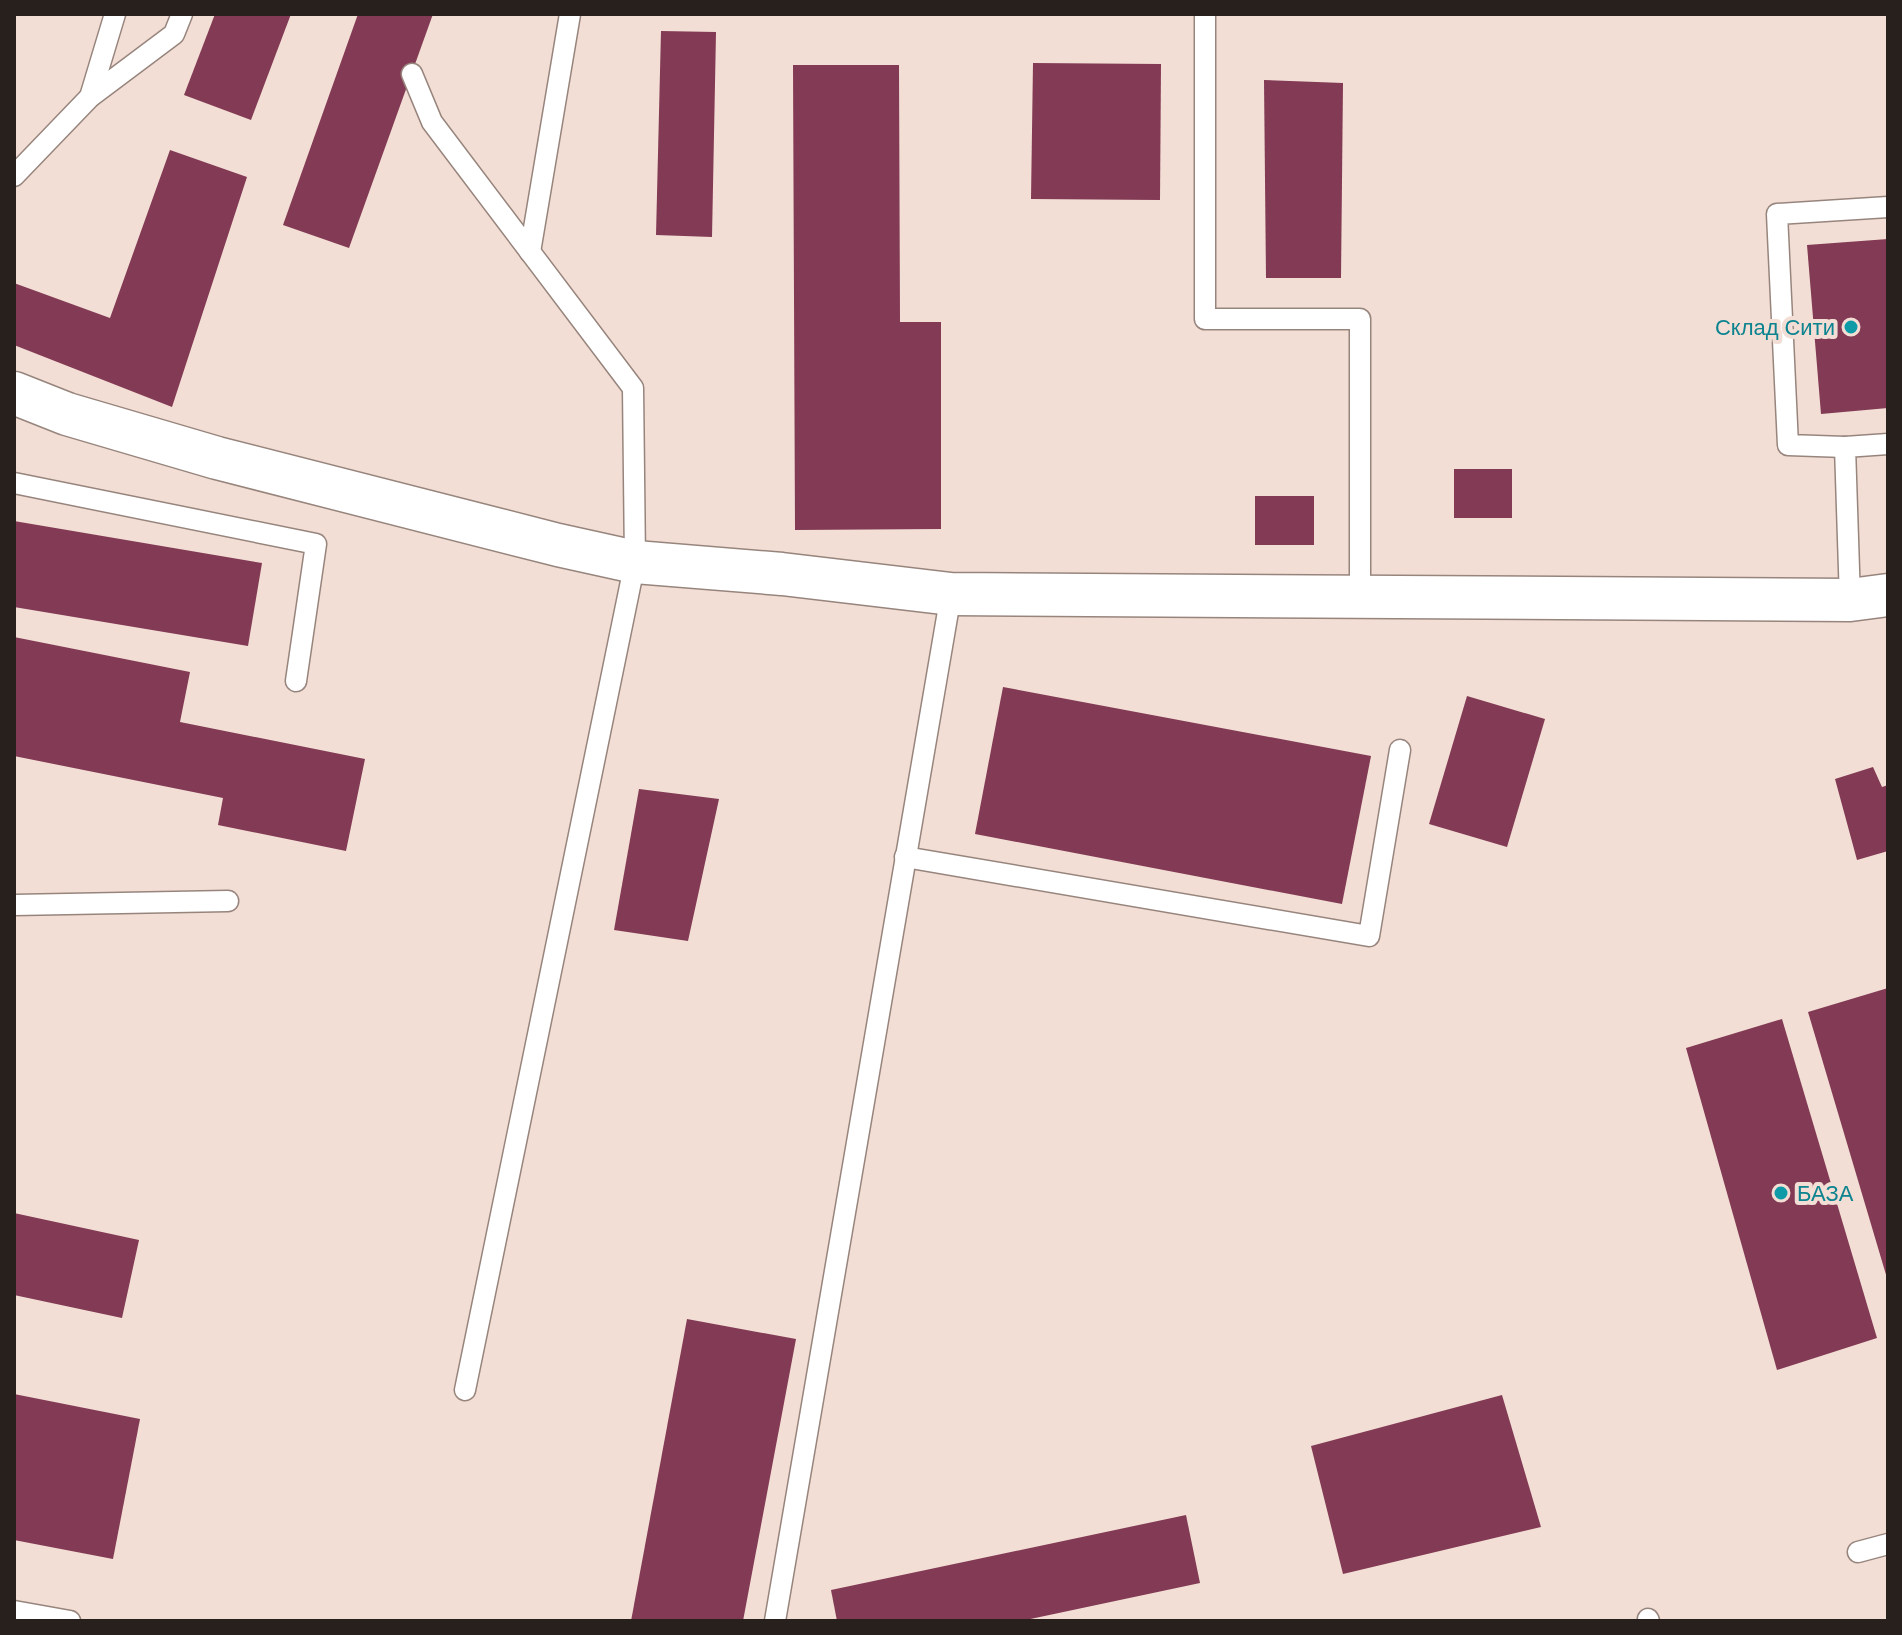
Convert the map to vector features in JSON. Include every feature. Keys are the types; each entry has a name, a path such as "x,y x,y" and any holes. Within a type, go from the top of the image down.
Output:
{"street":[{"path":"14,393 67,414 217,458 635,562 782,574 951,594 1869,598"}],"lane":[{"path":"90,97 115,14"},
{"path":"14,176 90,97 174,34 182,14"},
{"path":"530,252 570,14"},
{"path":"1205,14 1205,319 1360,319 1360,597"},
{"path":"412,74 432,122 633,388 635,562 465,1390"},
{"path":"1888,207 1777,214 1788,445 1845,447 1888,444"},
{"path":"1845,447 1869,598"},
{"path":"14,483 316,544 296,681"},
{"path":"775,1621 951,594"},
{"path":"905,857 1369,936 1400,750"},
{"path":"14,905 228,901"},
{"path":"1858,1552 1888,1544"},
{"path":"14,1611 70,1621"}],"building":[{"path":"215,14 291,14 251,120 184,95"},
{"path":"358,14 433,14 349,248 283,225"},
{"path":"661,31 716,32 712,237 656,235"},
{"path":"1033,63 1161,64 1160,200 1031,199"},
{"path":"793,65 899,65 900,322 941,322 941,529 795,530"},
{"path":"1264,80 1343,83 1341,278 1266,278"},
{"path":"170,150 247,177 172,407 14,345 14,283 110,318"},
{"name":"Склад Сити","path":"1888,239 1888,408 1821,414 1807,245"},
{"path":"1454,469 1512,469 1512,518 1454,518"},
{"path":"1255,496 1314,496 1314,545 1255,545"},
{"path":"14,521 262,563 248,646 14,607"},
{"path":"14,637 190,672 180,722 365,759 346,851 218,825 223,798 14,756"},
{"path":"1003,687 1371,756 1342,904 975,834"},
{"path":"1467,696 1545,719 1507,847 1429,824"},
{"path":"1873,767 1882,787 1888,785 1888,851 1857,860 1835,779"},
{"path":"639,789 719,799 688,941 614,930"},
{"path":"1888,988 1888,1278 1887,1278 1808,1012"},
{"name":"БАЗА","path":"1782,1019 1877,1338 1777,1370 1686,1048"},
{"path":"14,1213 139,1240 122,1318 14,1295"},
{"path":"687,1319 796,1339 743,1621 631,1621"},
{"path":"14,1394 140,1419 113,1559 14,1540"},
{"path":"1502,1395 1541,1527 1343,1574 1311,1446"},
{"path":"1186,1515 1200,1583 1021,1621 837,1621 831,1590"}],"place":[{"name":"Склад Сити","path":"1851,327"},
{"name":"БАЗА","path":"1781,1193"}]}
